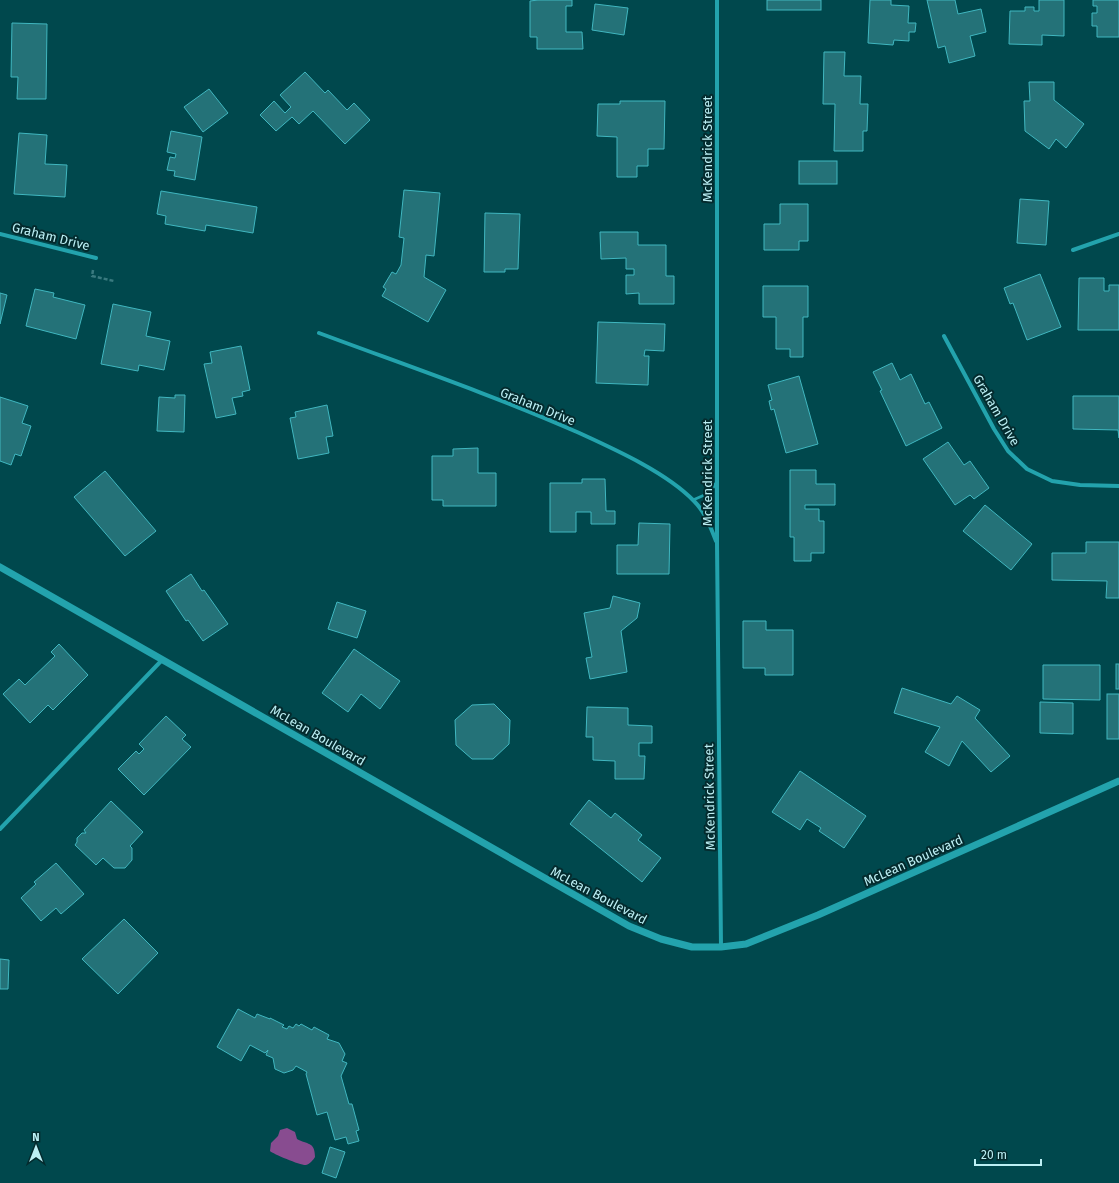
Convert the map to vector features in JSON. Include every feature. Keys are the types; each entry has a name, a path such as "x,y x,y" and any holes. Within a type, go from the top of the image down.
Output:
{"street":[{"name":"McKendrick Street","path":"717,0 717,543 721,947"},
{"name":"Graham Drive","path":"0,234 96,258"},
{"path":"1073,250 1119,234"},
{"name":"Graham Drive","path":"319,333 541,416 612,448 672,484 693,500 702,510 717,543"},
{"name":"Graham Drive","path":"944,336 994,429 1008,451 1027,469 1052,481 1080,486 1119,486"},
{"name":"McLean Boulevard","path":"0,567 629,926 661,939 692,947 721,947 746,944 818,915 1119,781"},
{"path":"0,829 163,659"}],"lane":[{"path":"693,500 709,493 717,482"}],"path":[{"path":"96,258 92,276 114,281"}],"shaded area":[{"path":"287,1128 295,1132 297,1139 310,1144 314,1148 315,1157 309,1164 299,1164 270,1151 271,1143 278,1136 280,1130"}],"building":[{"path":"572,0 572,6 566,6 566,32 582,32 583,49 537,49 537,37 530,37 530,1"},
{"path":"767,0 821,0 821,10 767,10"},
{"path":"870,0 891,0 891,5 909,6 908,23 916,23 915,32 909,32 909,41 894,40 893,45 868,43"},
{"path":"927,0 955,0 958,14 981,9 986,32 970,36 975,56 949,63 945,46 938,48"},
{"path":"1039,0 1064,0 1064,36 1042,35 1042,45 1009,44 1010,11 1025,11 1025,7 1034,7 1034,11 1039,11"},
{"path":"1093,0 1119,0 1119,37 1097,37 1097,26 1092,26 1092,13 1097,13 1097,6 1093,6"},
{"path":"595,4 628,8 624,35 592,30"},
{"path":"12,23 47,24 46,99 17,99 18,77 11,77"},
{"path":"824,52 845,52 844,76 861,76 860,104 868,104 867,131 863,131 863,151 834,151 835,104 823,104"},
{"path":"305,72 325,93 328,90 347,110 354,103 370,120 345,144 313,111 299,124 292,117 276,131 260,115 274,101 285,113 291,107 280,95"},
{"path":"1029,82 1054,82 1054,100 1084,124 1066,148 1056,139 1049,149 1025,131 1024,101 1030,101"},
{"path":"209,89 228,113 203,132 184,107"},
{"path":"620,101 665,101 664,149 648,149 648,166 637,166 637,177 617,177 617,137 597,136 598,104 620,104"},
{"path":"171,131 202,137 195,180 174,176 175,171 167,170 170,157 175,158 176,154 167,152"},
{"path":"19,133 47,135 45,164 67,165 65,197 14,194"},
{"path":"799,161 837,161 837,184 799,184"},
{"path":"404,190 440,193 434,256 426,255 424,277 446,290 428,322 382,296 386,289 383,287 392,272 396,274 401,265 404,238 399,237"},
{"path":"161,191 257,207 253,233 206,225 205,231 165,224 166,216 157,214"},
{"path":"1020,199 1049,201 1046,245 1017,243"},
{"path":"780,204 808,204 808,241 799,241 799,250 764,250 764,224 780,224"},
{"path":"485,213 520,214 518,269 505,269 505,272 484,272"},
{"path":"600,232 638,232 638,245 666,245 666,276 674,276 674,304 639,304 639,293 626,294 626,275 634,275 634,269 626,269 626,258 601,259"},
{"path":"1040,274 1061,327 1027,340 1013,303 1010,304 1004,288"},
{"path":"1079,278 1104,278 1104,291 1109,291 1109,285 1119,285 1119,330 1078,330"},
{"path":"763,286 808,286 808,317 803,317 803,357 790,357 790,349 776,349 776,317 763,317"},
{"path":"35,289 54,293 53,297 85,305 76,339 26,326"},
{"path":"0,293 7,295 0,324"},
{"path":"113,304 151,312 146,336 170,341 164,370 139,365 138,371 101,364"},
{"path":"598,322 665,324 664,351 645,350 644,356 649,356 648,385 596,383"},
{"path":"241,346 250,390 242,392 243,396 232,398 236,414 216,418 204,364 212,363 210,352"},
{"path":"892,363 900,380 911,374 925,404 929,402 942,428 906,446 880,391 882,390 873,372"},
{"path":"799,376 818,444 786,453 774,409 771,410 769,401 772,400 768,385"},
{"path":"175,395 185,395 184,432 157,431 159,397 175,398"},
{"path":"1073,396 1119,396 1119,438 1118,430 1073,429"},
{"path":"0,397 28,406 22,423 31,426 21,456 15,454 11,465 0,461"},
{"path":"327,405 333,436 326,437 329,453 298,459 290,418 296,417 295,412"},
{"path":"948,442 964,465 970,461 989,488 974,499 970,495 955,505 923,459"},
{"path":"478,448 478,473 496,473 496,506 443,506 443,500 432,500 432,456 453,456 453,449"},
{"path":"790,470 816,470 816,484 835,484 835,505 805,505 805,509 819,509 819,521 824,521 824,553 811,553 811,561 794,561 794,537 790,537"},
{"path":"105,471 156,531 125,556 74,497"},
{"path":"582,479 605,479 606,511 615,511 615,524 591,524 591,512 576,512 576,532 550,532 550,483 582,483"},
{"path":"985,505 1032,544 1011,570 963,531"},
{"path":"639,523 670,524 669,574 617,574 617,545 638,545"},
{"path":"1086,542 1119,542 1119,598 1106,598 1107,581 1052,580 1052,553 1086,553"},
{"path":"191,574 202,591 204,590 228,624 203,641 188,620 186,621 166,591"},
{"path":"613,596 640,603 637,618 621,631 627,672 590,679 586,658 592,657 584,613 610,608"},
{"path":"337,602 366,611 357,638 328,629"},
{"path":"743,621 766,621 766,630 793,630 793,675 765,675 765,668 743,668"},
{"path":"59,644 88,675 53,710 48,705 30,723 3,694 19,679 25,685 55,656 51,652"},
{"path":"354,649 400,681 380,709 361,694 348,712 322,693"},
{"path":"1116,664 1119,664 1119,689 1116,689"},
{"path":"1043,665 1100,665 1100,700 1043,699"},
{"path":"902,688 951,704 957,696 980,710 975,718 1010,756 991,772 962,741 949,766 925,752 940,727 894,713"},
{"path":"1107,694 1119,694 1119,739 1107,739"},
{"path":"1040,702 1073,703 1073,734 1040,733"},
{"path":"494,704 510,720 509,744 493,759 472,759 456,745 455,720 472,705"},
{"path":"587,707 628,708 628,725 652,726 652,743 639,743 639,756 645,756 644,779 615,779 615,761 593,760 593,737 586,737"},
{"path":"166,716 186,735 182,739 191,747 144,795 118,769 136,751 139,754 144,749 139,744"},
{"path":"800,771 866,816 844,848 819,831 821,828 807,819 800,830 772,812"},
{"path":"589,800 611,818 615,813 642,835 638,840 661,858 642,882 570,824"},
{"path":"111,801 143,832 130,846 132,848 132,860 125,868 114,868 103,858 96,865 75,845 77,838 82,833 86,833 84,830"},
{"path":"56,863 84,894 61,914 56,908 41,921 21,898 36,884 34,882"},
{"path":"124,919 158,953 118,994 82,959"},
{"path":"0,959 9,960 8,989 0,989"},
{"path":"238,1009 255,1018 257,1014 270,1018 284,1025 282,1027 287,1029 289,1026 293,1028 296,1024 299,1026 301,1024 312,1030 314,1027 329,1035 327,1039 339,1043 345,1054 342,1061 347,1063 341,1076 349,1104 352,1104 359,1130 356,1131 359,1141 348,1144 346,1137 335,1140 327,1112 317,1115 306,1074 307,1072 296,1066 293,1070 284,1073 275,1069 273,1058 266,1055 268,1050 265,1053 250,1045 241,1061 217,1047"},
{"path":"330,1147 345,1152 336,1178 322,1173"}]}
